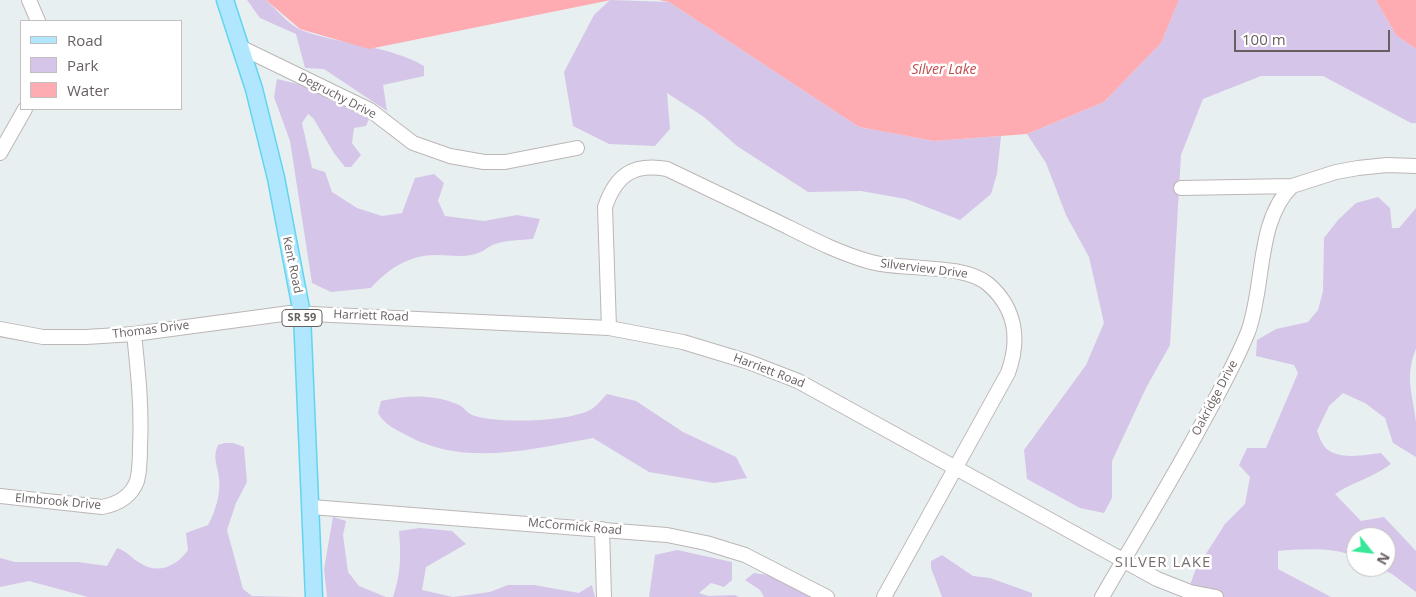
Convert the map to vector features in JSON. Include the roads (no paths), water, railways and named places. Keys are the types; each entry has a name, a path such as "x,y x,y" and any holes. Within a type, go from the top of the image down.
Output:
{"main road":[{"name":"Kent Road","path":"225,0 254,89 276,178 302,314 314,597"}],"street":[{"path":"29,0 38,20"},
{"name":"Degruchy Drive","path":"240,47 370,110 413,143 450,156 484,162 505,162 577,148"},
{"path":"0,153 24,110"},
{"path":"1181,188 1292,186 1336,172 1358,168 1387,164 1416,166"},
{"name":"Silverview Drive","path":"609,328 605,207 610,191 619,180 635,170 649,166 667,169 850,256 898,267 967,272 987,284 1001,297 1011,316 1016,335 1015,354 993,402 884,597"},
{"name":"Oakridge Drive","path":"1102,597 1181,463 1233,366 1253,317 1271,219 1284,194 1292,186"},
{"name":"Thomas Drive","path":"0,329 42,337 86,338 134,334 290,313 302,314"},
{"name":"Harriett Road","path":"302,314 416,317 609,328 690,344 749,362 798,380 1173,587 1216,597"},
{"name":"Elmbrook Drive","path":"0,496 102,507 114,505 124,499 137,480 140,456 142,410 134,334"},
{"name":"McCormick Road","path":"311,507 667,535 730,549 771,566 827,597"},
{"path":"602,529 604,597"}],"water":[{"path":"266,0 611,0 369,49 300,29"},
{"name":"Silver Lake","path":"659,0 1179,0 1161,43 1104,102 1027,134 934,141 859,127 669,2"},
{"path":"1376,0 1416,0 1416,49 1396,35"}],"district":[{"name":"SILVER LAKE","path":"1163,563"}]}
